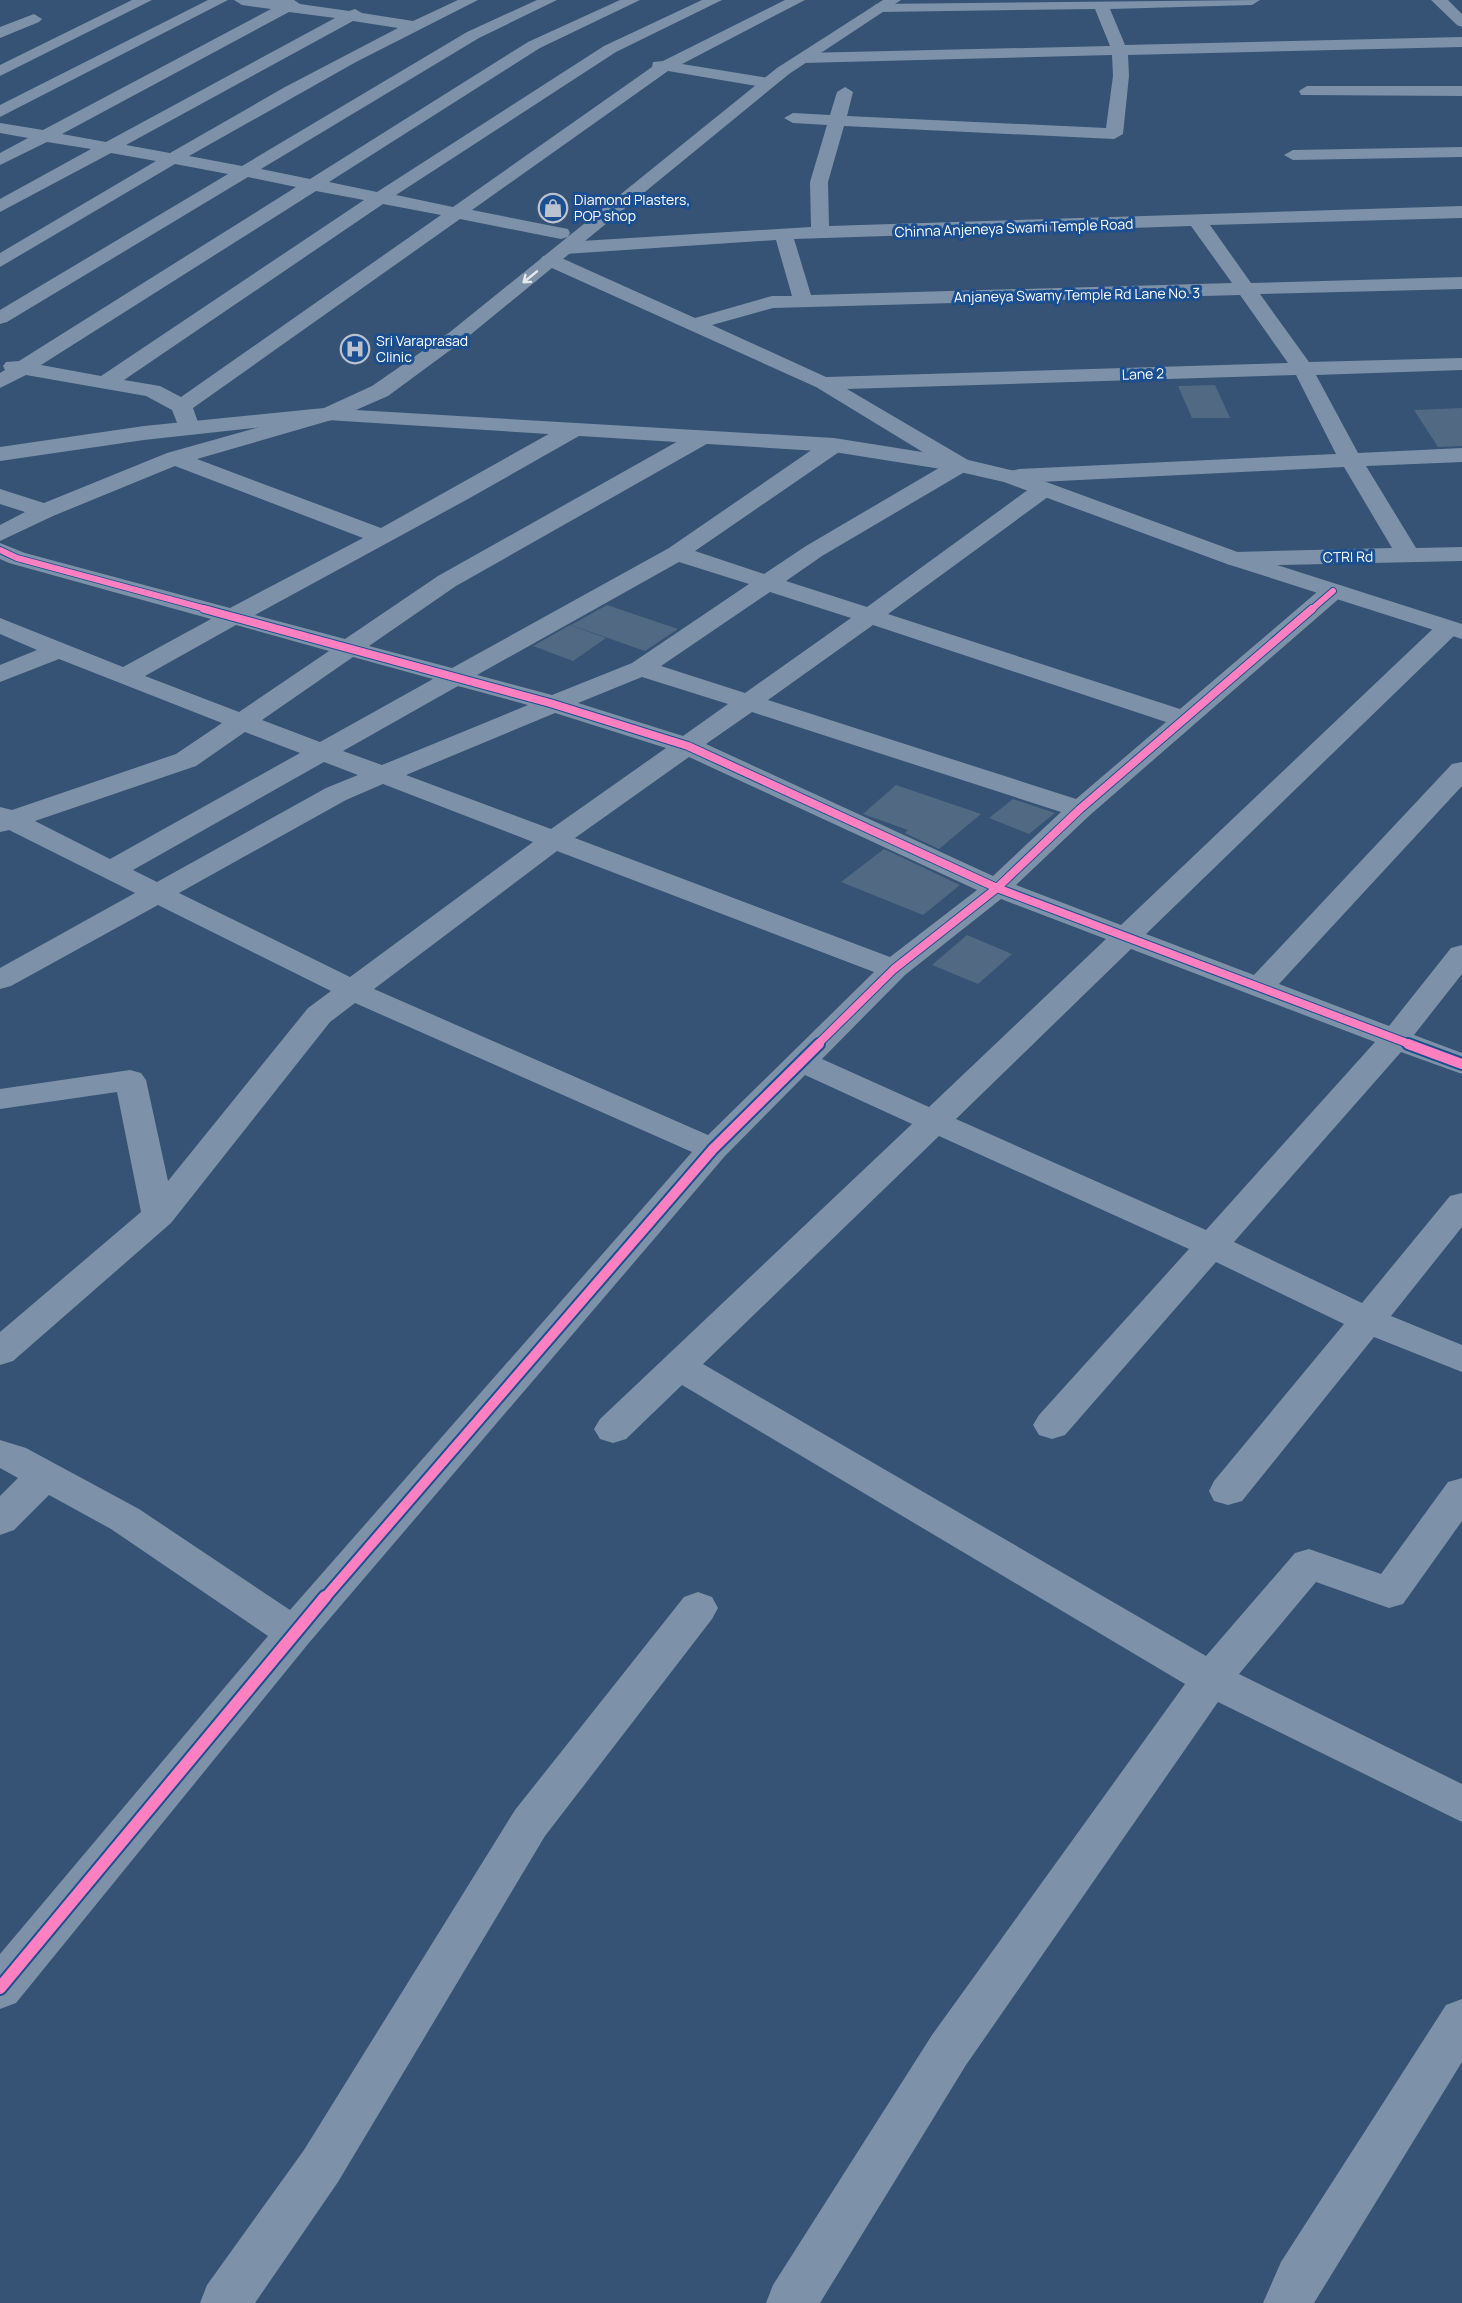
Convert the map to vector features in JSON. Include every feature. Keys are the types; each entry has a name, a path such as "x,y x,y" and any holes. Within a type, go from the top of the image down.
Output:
{"street":[{"path":"0,71 144,0"},
{"path":"0,112 220,0"},
{"path":"242,0 295,3 351,15 622,60"},
{"path":"0,261 305,83 413,25 470,0"},
{"path":"0,318 473,34 549,0"},
{"path":"0,382 534,45 632,0"},
{"path":"106,382 381,197 601,56 714,0"},
{"path":"182,406 454,212 665,66 797,0"},
{"path":"0,534 45,511 175,458 327,414 380,391 457,336 559,247 810,40 883,2 1101,5 1252,0"},
{"path":"1439,0 1462,22"},
{"path":"644,63 759,82 803,58 883,2"},
{"path":"0,160 295,3"},
{"path":"0,206 106,146 351,15 378,4"},
{"path":"793,118 1114,134 1121,76 1120,52 1101,5"},
{"path":"0,33 34,19"},
{"path":"803,58 1462,42"},
{"path":"1307,91 1462,91"},
{"path":"820,232 819,182 845,92"},
{"path":"0,128 454,212 559,247 695,324 823,383 960,465"},
{"path":"1293,155 1462,152"},
{"name":"Chinna Anjeneya Swami Temple Road","path":"559,247 784,236 820,232 1462,213"},
{"path":"1198,222 1303,369 1350,459 1408,555"},
{"path":"784,236 803,301"},
{"path":"327,414 344,397 559,247"},
{"name":"Anjaneya Swamy Temple Rd Lane No. 3","path":"695,324 772,302 1462,283"},
{"path":"0,363 152,391 182,406 189,430"},
{"name":"Lane 2","path":"823,383 1462,364"},
{"path":"0,454 144,433 327,414 571,431 704,436 834,445 960,465 1011,477 1235,560 1455,630 1127,937 613,1429"},
{"path":"124,677 231,616 477,487 571,431"},
{"path":"4,820 186,760 447,581 704,436"},
{"path":"111,870 677,553 834,445"},
{"path":"1011,477 1462,454"},
{"path":"175,458 382,537"},
{"path":"0,980 336,794 550,703 641,668 814,551 960,465"},
{"path":"0,1352 159,1215 319,1015 554,840 870,616 1044,489"},
{"path":"0,496 45,511"},
{"path":"0,550 17,558 550,703 688,746 997,888 1462,1064"},
{"path":"677,553 1184,719"},
{"name":"CTRI Rd","path":"1235,560 1462,554"},
{"path":"0,1988 294,1633 713,1149 894,969 997,888 1080,809 1333,591"},
{"path":"0,626 124,677 894,969"},
{"path":"0,674 59,650"},
{"path":"641,668 1080,809"},
{"path":"1259,987 1462,770"},
{"path":"4,820 111,870 393,1010 713,1149"},
{"path":"1052,1425 1395,1039 1462,954"},
{"path":"802,1062 1367,1320 1462,1359"},
{"path":"0,1099 130,1080 159,1215"},
{"path":"1228,1491 1462,1204"},
{"path":"678,1366 1210,1679 1462,1804"},
{"path":"0,1454 13,1458 125,1519 294,1633"},
{"path":"0,1520 45,1475"},
{"path":"791,2303 949,2050 1210,1679 1308,1564 1389,1593 1462,1492"},
{"path":"225,2303 321,2166 530,1822 698,1608"},
{"path":"1288,2303 1299,2280 1462,2020"}],"building":[{"path":"1215,385 1230,418 1192,418 1178,386"},
{"path":"1462,408 1462,446 1438,447 1414,410"},
{"path":"607,605 678,629 645,651 571,625"},
{"path":"570,625 606,638 573,661 533,646"},
{"path":"896,785 981,814 939,849 905,833 908,830 863,814"},
{"path":"1013,799 1055,813 1029,834 989,818"},
{"path":"884,849 960,885 923,915 841,882"},
{"path":"967,935 1012,954 978,984 932,965"}],"cycle path":[{"path":"0,550 17,558 550,703 688,746 997,888 1462,1064"},
{"path":"0,1988 294,1633 713,1149 894,969 997,888 1080,809 1333,591"}],"place":[{"name":"Diamond Plasters, POP shop","path":"553,208"},
{"name":"Sri Varaprasad Clinic","path":"355,349"}]}
